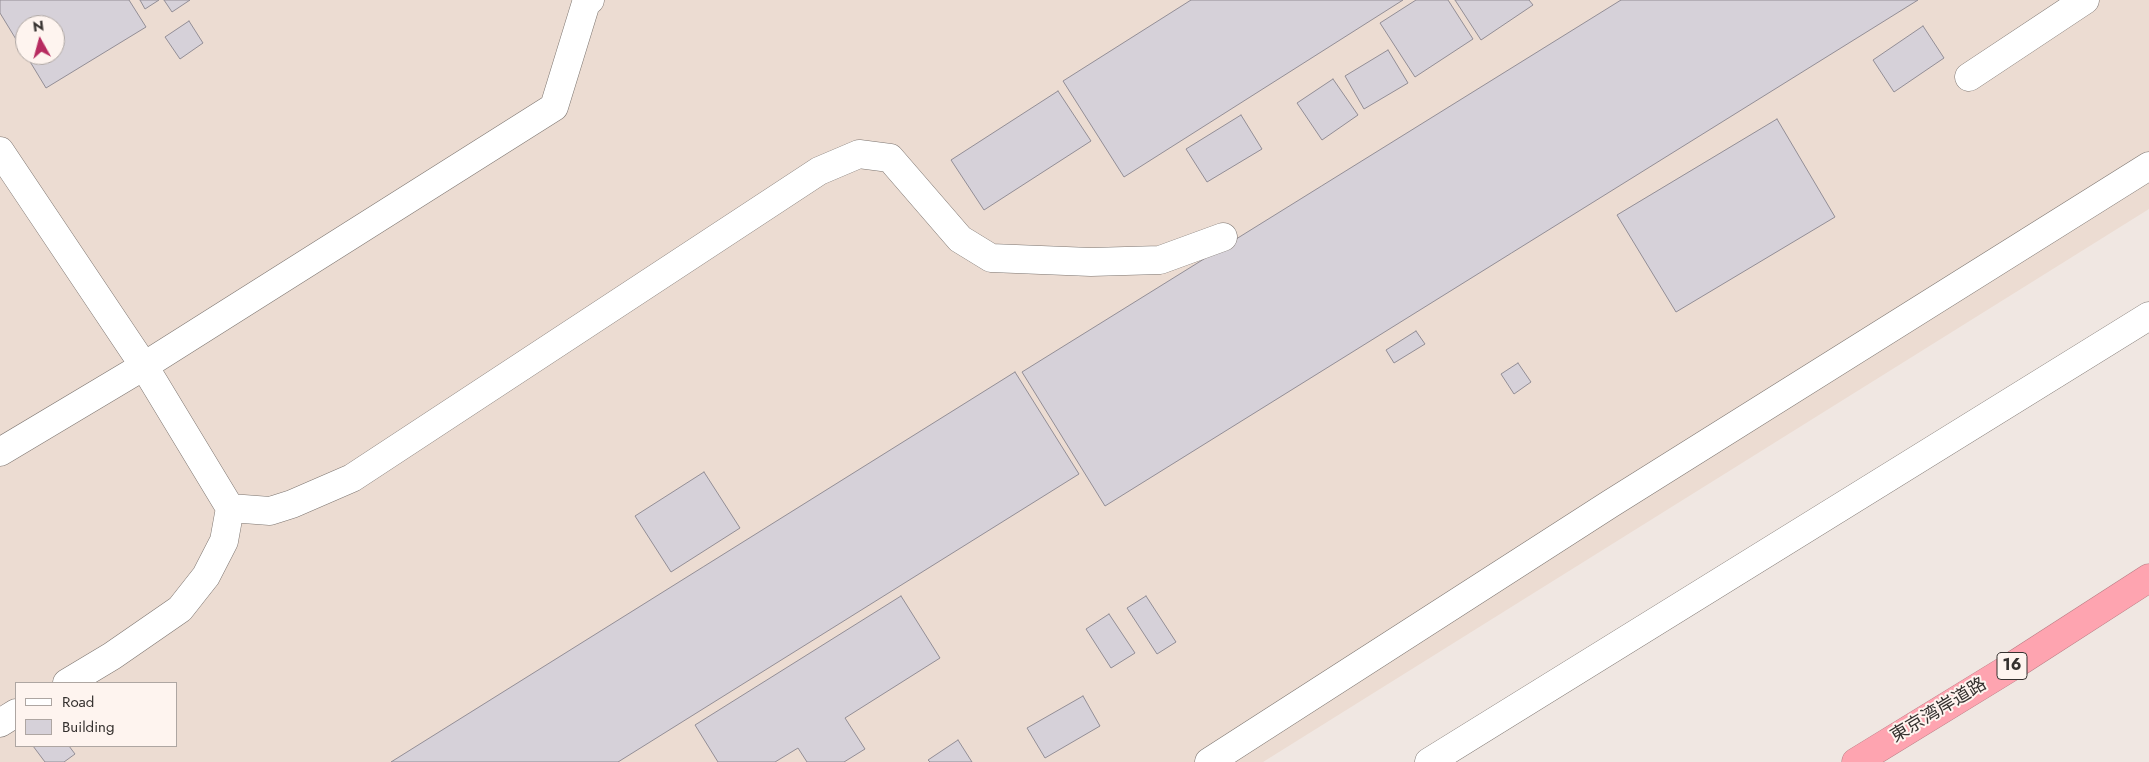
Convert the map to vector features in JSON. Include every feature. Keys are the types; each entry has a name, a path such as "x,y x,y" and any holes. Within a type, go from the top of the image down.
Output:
{"highway":[{"name":"東京湾岸道路","path":"1856,762 2011,667 2149,578"}],"street":[{"path":"0,452 144,366 554,107 586,3 590,0"},
{"path":"1969,77 2084,0"},
{"path":"0,150 144,366 230,508 224,541 206,576 180,609 112,656 69,682"},
{"path":"230,508 270,512 352,478 819,171 858,154 890,158 960,239 991,258 1091,262 1160,260 1223,237"},
{"path":"1209,762 1618,499 2149,166"},
{"path":"1429,762 2149,316"},
{"path":"0,723 15,715"}],"shaded area":[{"path":"0,0 2149,0 2149,209 1263,762 0,762"}],"building":[{"path":"0,0 129,0 146,27 46,88 32,65 65,65 65,15 15,15 15,38 0,13"},
{"path":"140,0 159,0 145,9"},
{"path":"164,0 190,0 172,12"},
{"path":"1191,0 1403,0 1124,177 1063,81"},
{"path":"1416,0 1448,0 1473,39 1415,77 1380,23"},
{"path":"1455,0 1529,0 1533,5 1481,40"},
{"path":"1621,0 1918,0 1105,506 1022,372"},
{"path":"189,21 203,43 180,59 165,37"},
{"path":"1923,26 1944,58 1894,92 1873,60"},
{"path":"1388,50 1408,83 1364,109 1345,76"},
{"path":"1333,79 1358,115 1322,140 1297,103"},
{"path":"1058,91 1091,141 984,210 951,160"},
{"path":"1241,115 1262,149 1207,182 1186,149"},
{"path":"1777,119 1835,217 1676,312 1617,215"},
{"path":"1416,331 1425,344 1394,363 1386,350"},
{"path":"1518,363 1531,382 1514,394 1501,374"},
{"path":"1015,372 1079,474 618,762 391,762"},
{"path":"704,472 740,528 671,572 635,516"},
{"path":"901,596 940,658 845,718 865,749 844,762 807,762 798,748 775,762 718,762 695,725"},
{"path":"1146,596 1176,642 1157,654 1127,608"},
{"path":"1109,614 1135,653 1111,668 1086,629"},
{"path":"1083,696 1100,726 1045,758 1027,728"},
{"path":"958,740 972,762 930,762 928,760"},
{"path":"34,747 70,747 75,754 64,762 45,762"}]}
